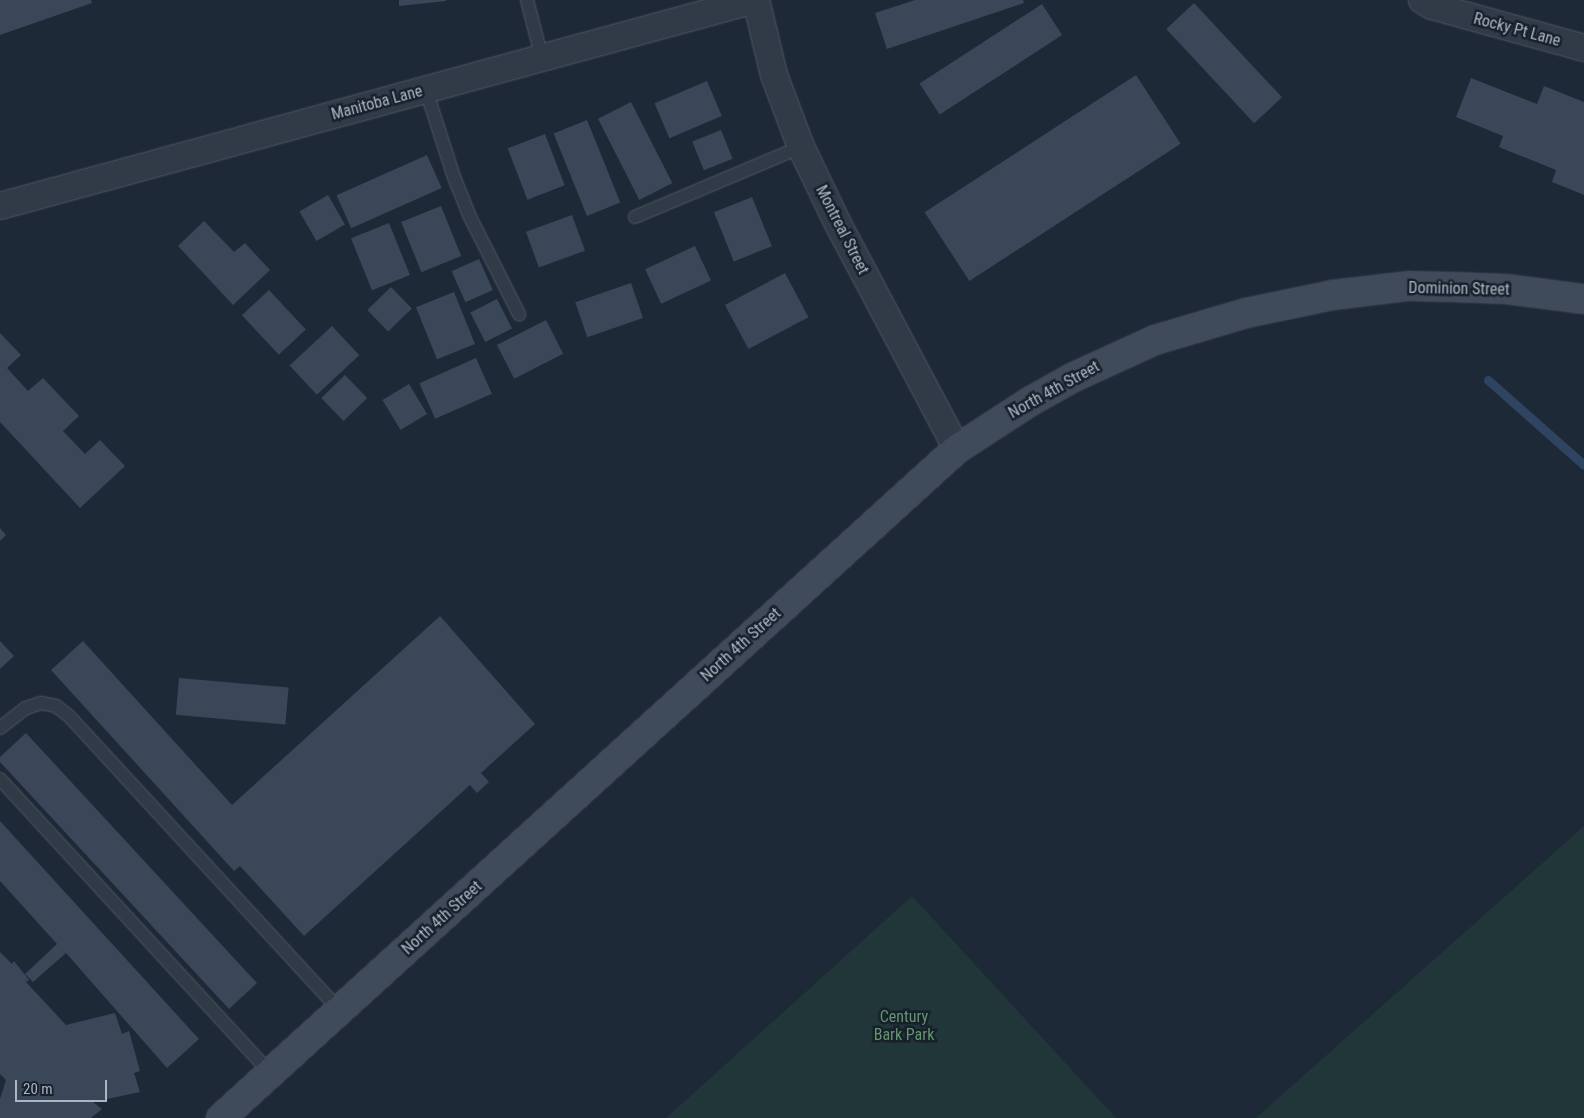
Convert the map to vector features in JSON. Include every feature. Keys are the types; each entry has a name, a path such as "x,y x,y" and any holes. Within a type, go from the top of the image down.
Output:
{"street":[{"name":"Manitoba Lane","path":"0,206 755,0"},
{"name":"Montreal Street","path":"755,0 774,75 801,147 838,224 957,449"},
{"name":"Rocky Pt Lane","path":"1422,0 1432,6 1584,48"},
{"name":"Dominion Street","path":"1333,295 1399,287 1452,287 1506,289 1584,299"},
{"name":"North 4th Street","path":"221,1118 957,449 1031,401 1074,377 1155,340 1246,313 1333,295"}],"lane":[{"path":"527,0 542,58"},
{"path":"426,90 454,177 470,217 519,314"},
{"path":"634,216 801,147"},
{"path":"0,728 26,708 41,703 56,706 69,716 340,1011"},
{"path":"0,779 271,1074"}],"green space":[{"path":"1584,826 1584,1118 1256,1118"},
{"name":"Century Bark Park","path":"912,896 1116,1118 666,1118"}],"building":[{"path":"0,0 91,0 92,3 0,35"},
{"path":"399,0 446,0 446,1 399,6"},
{"path":"915,0 1023,0 1024,3 887,49 875,13"},
{"path":"1194,3 1282,97 1254,123 1166,29"},
{"path":"1042,4 1062,35 940,115 920,84"},
{"path":"1136,75 1181,144 969,281 925,212"},
{"path":"1471,78 1537,104 1544,86 1584,102 1584,195 1552,182 1556,170 1499,147 1503,136 1456,117"},
{"path":"707,81 722,116 669,138 655,103"},
{"path":"631,102 672,183 639,200 598,119"},
{"path":"587,120 620,203 587,216 554,133"},
{"path":"721,130 733,159 704,170 692,142"},
{"path":"545,134 565,185 527,200 508,148"},
{"path":"427,155 442,188 351,228 337,195"},
{"path":"328,195 345,224 316,241 299,212"},
{"path":"752,197 772,246 734,261 714,212"},
{"path":"441,206 461,256 421,272 401,222"},
{"path":"572,215 585,251 539,267 526,232"},
{"path":"204,221 234,252 245,243 270,270 233,305 178,246"},
{"path":"389,223 410,275 372,290 351,238"},
{"path":"695,246 711,280 661,304 645,269"},
{"path":"479,259 493,290 465,302 452,271"},
{"path":"785,273 808,317 748,349 725,305"},
{"path":"631,283 643,318 587,337 575,302"},
{"path":"391,287 412,309 388,332 367,310"},
{"path":"269,290 306,329 279,355 242,315"},
{"path":"454,292 475,344 437,359 416,307"},
{"path":"497,299 512,328 485,342 470,313"},
{"path":"546,320 563,354 514,379 497,345"},
{"path":"332,326 359,355 317,395 290,366"},
{"path":"0,333 21,355 7,368 28,391 43,378 79,416 63,431 85,454 100,440 125,466 80,508 0,422"},
{"path":"476,358 492,394 435,419 419,383"},
{"path":"345,375 367,398 343,421 321,398"},
{"path":"409,384 427,414 400,430 382,400"},
{"path":"0,528 6,535 0,541"},
{"path":"440,616 535,724 481,773 489,782 477,793 470,785 304,936 240,866 234,871 51,670 83,641 232,805"},
{"path":"0,641 14,656 0,669"},
{"path":"179,678 289,688 285,724 176,715"},
{"path":"26,733 257,983 229,1009 0,762 0,757"},
{"path":"0,821 199,1039 167,1068 66,953 33,982 25,974 57,944 0,881"},
{"path":"0,952 12,964 14,961 29,980 26,982 66,1025 115,1013 122,1034 129,1031 140,1071 134,1073 140,1092 93,1102 102,1109 91,1118 0,1118 0,1099 6,1080 0,1074"}],"waterway":[{"path":"1488,380 1584,465"}]}
